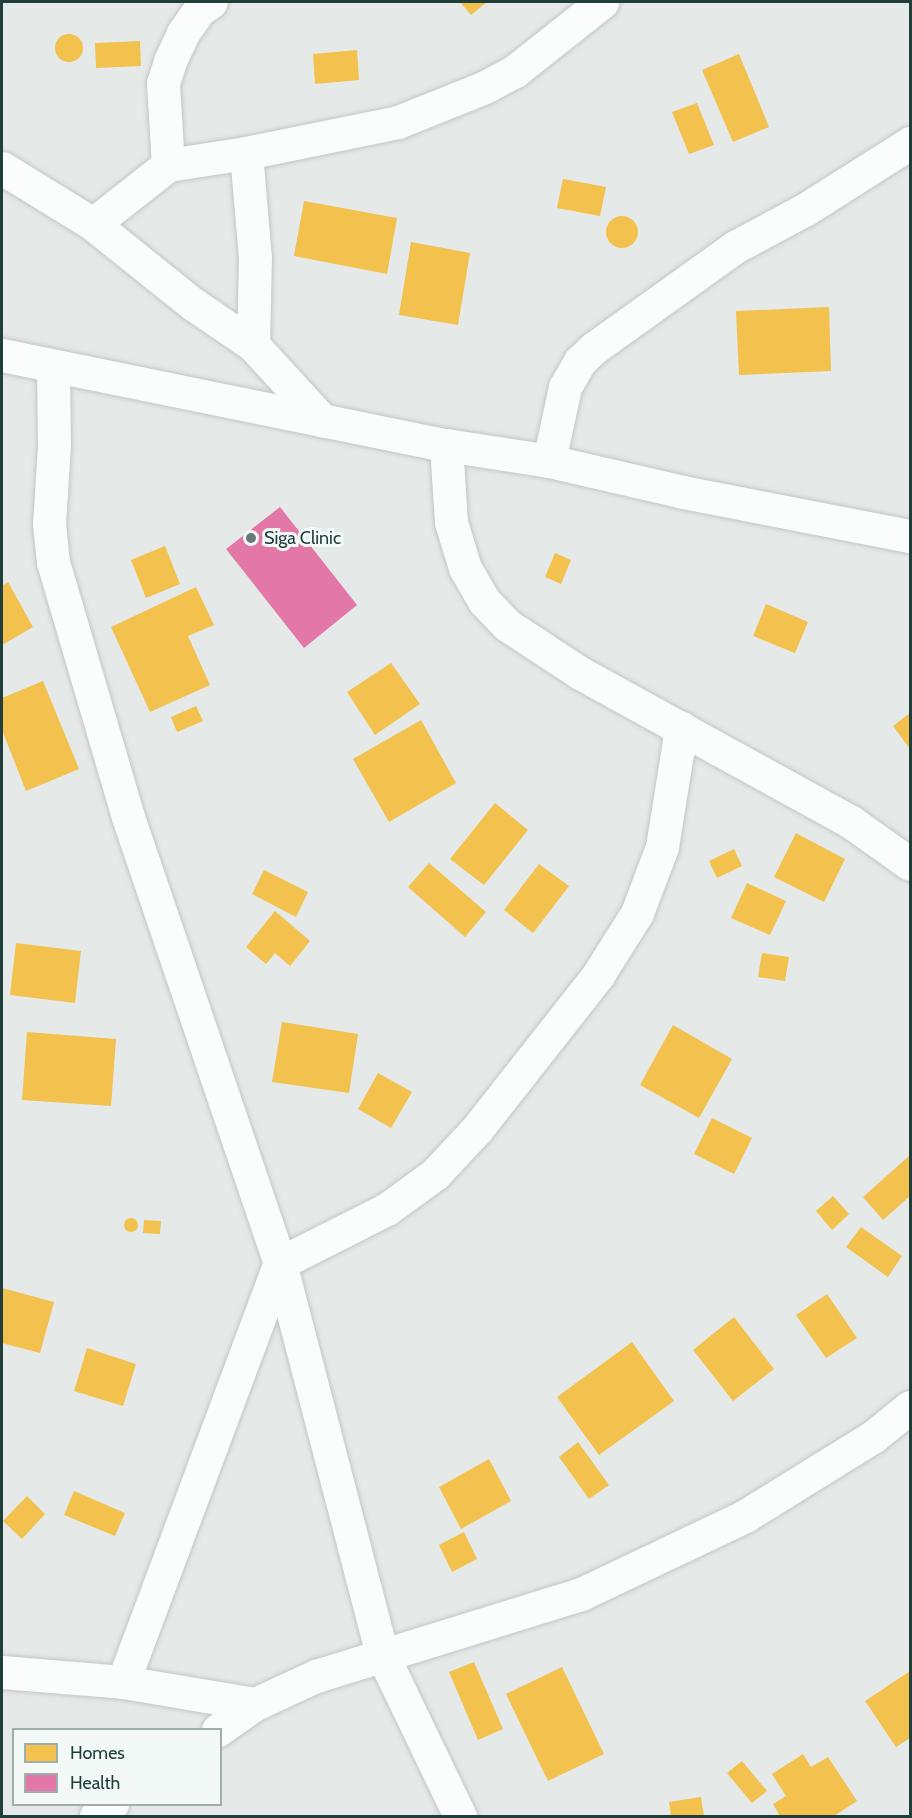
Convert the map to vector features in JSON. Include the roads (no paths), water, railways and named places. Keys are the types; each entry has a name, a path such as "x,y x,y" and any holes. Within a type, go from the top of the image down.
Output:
{"street":[{"path":"168,165 164,83 170,60 183,33 199,10 211,2"},
{"path":"93,224 168,165 246,153 398,122 442,105 515,70 602,2"},
{"path":"549,461 565,387 575,368 594,348 735,247 806,209 910,143"},
{"path":"246,153 255,257 253,345"},
{"path":"2,168 93,224 193,304 253,345 322,420"},
{"path":"2,355 446,445 549,461 683,492 910,536"},
{"path":"53,366 54,445 49,524 53,562 128,817 280,1263 382,1654 460,1816"},
{"path":"446,445 451,522 465,568 484,601 507,625 540,649 851,822 910,864"},
{"path":"123,1682 280,1263 387,1209 435,1174 477,1129 598,975 638,913 662,847 681,728"},
{"path":"221,1728 255,1704 316,1676 382,1654 436,1641 580,1594 745,1516 874,1436 910,1407"},
{"path":"2,1672 123,1682 255,1704"},
{"path":"96,1816 109,1806"}],"place":[{"name":"Siga Clinic","path":"251,538"}]}
